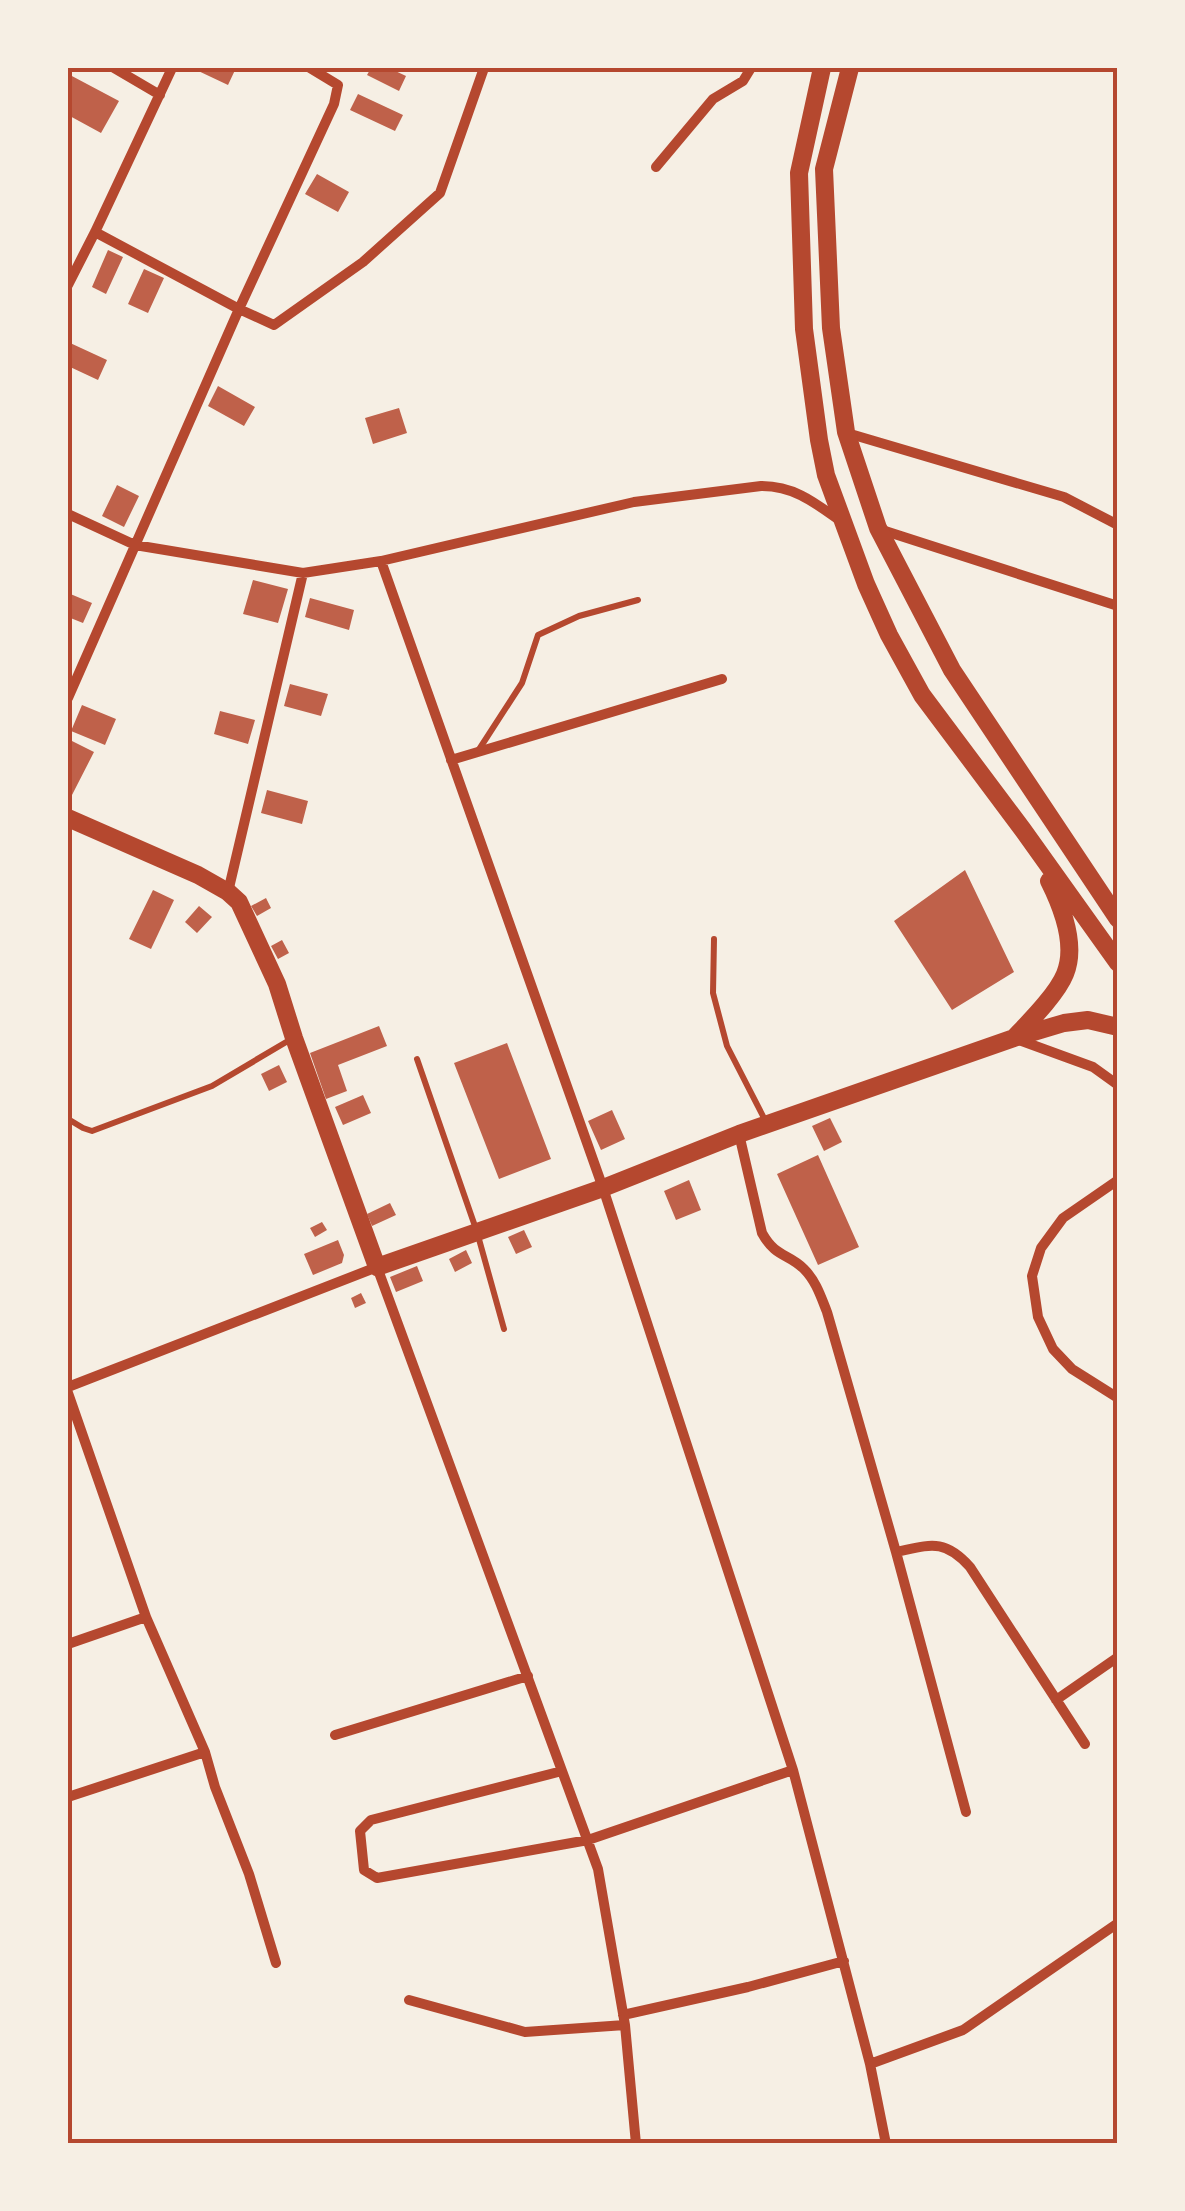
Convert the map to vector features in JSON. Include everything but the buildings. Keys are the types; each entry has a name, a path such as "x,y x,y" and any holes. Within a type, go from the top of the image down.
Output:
{"main road":[{"path":"822,68 799,173 804,329 826,475 866,584 922,695 1118,963"},
{"path":"850,68 824,169 831,328 846,432 878,528 952,670 1116,915"},
{"path":"68,818 198,875 239,902 277,984 377,1267 1014,1038 1088,1020 1118,1027"},
{"path":"1014,1038 1065,975 1070,945 1054,890 1023,830"}],"street":[{"path":"114,68 160,95"},
{"path":"68,285 73,261 96,232 172,68"},
{"path":"68,698 334,104 338,85 310,68"},
{"path":"96,232 274,325 363,262 440,193 484,68"},
{"path":"656,166 713,99 743,81 752,68"},
{"path":"846,432 1064,497 1118,525"},
{"path":"68,514 135,545 302,572 381,561 634,502 761,486 780,486 801,494 843,522"},
{"path":"878,528 1118,606"},
{"path":"381,561 603,1188 792,1770 844,1960 886,2144"},
{"path":"228,892 302,572"},
{"path":"451,760 722,679"},
{"path":"1014,1038 1093,1067 1118,1084"},
{"path":"739,1134 762,1233 781,1256 806,1270 827,1312 966,1812"},
{"path":"1118,1180 1063,1218 1042,1248 1032,1276 1038,1317 1052,1349 1072,1369 1118,1398"},
{"path":"276,1963 249,1874 204,1752 146,1617 68,1390 377,1267 598,1868 624,2020 636,2144"},
{"path":"896,1552 934,1544 951,1549 970,1567 1085,1744"},
{"path":"68,1644 146,1617"},
{"path":"1056,1700 1118,1658"},
{"path":"334,1735 528,1676"},
{"path":"68,1796 204,1752"},
{"path":"562,1771 371,1820 360,1831 364,1870 377,1878 588,1840 792,1770"},
{"path":"870,2064 963,2030 1118,1923"},
{"path":"408,2000 525,2032 624,2020 844,1960"}],"lane":[{"path":"478,752 522,683 538,635 578,616 638,600"},
{"path":"714,939 712,993 727,1046 768,1124"},
{"path":"68,1119 92,1130 212,1086 294,1038"},
{"path":"416,1059 477,1232 504,1328"}]}
